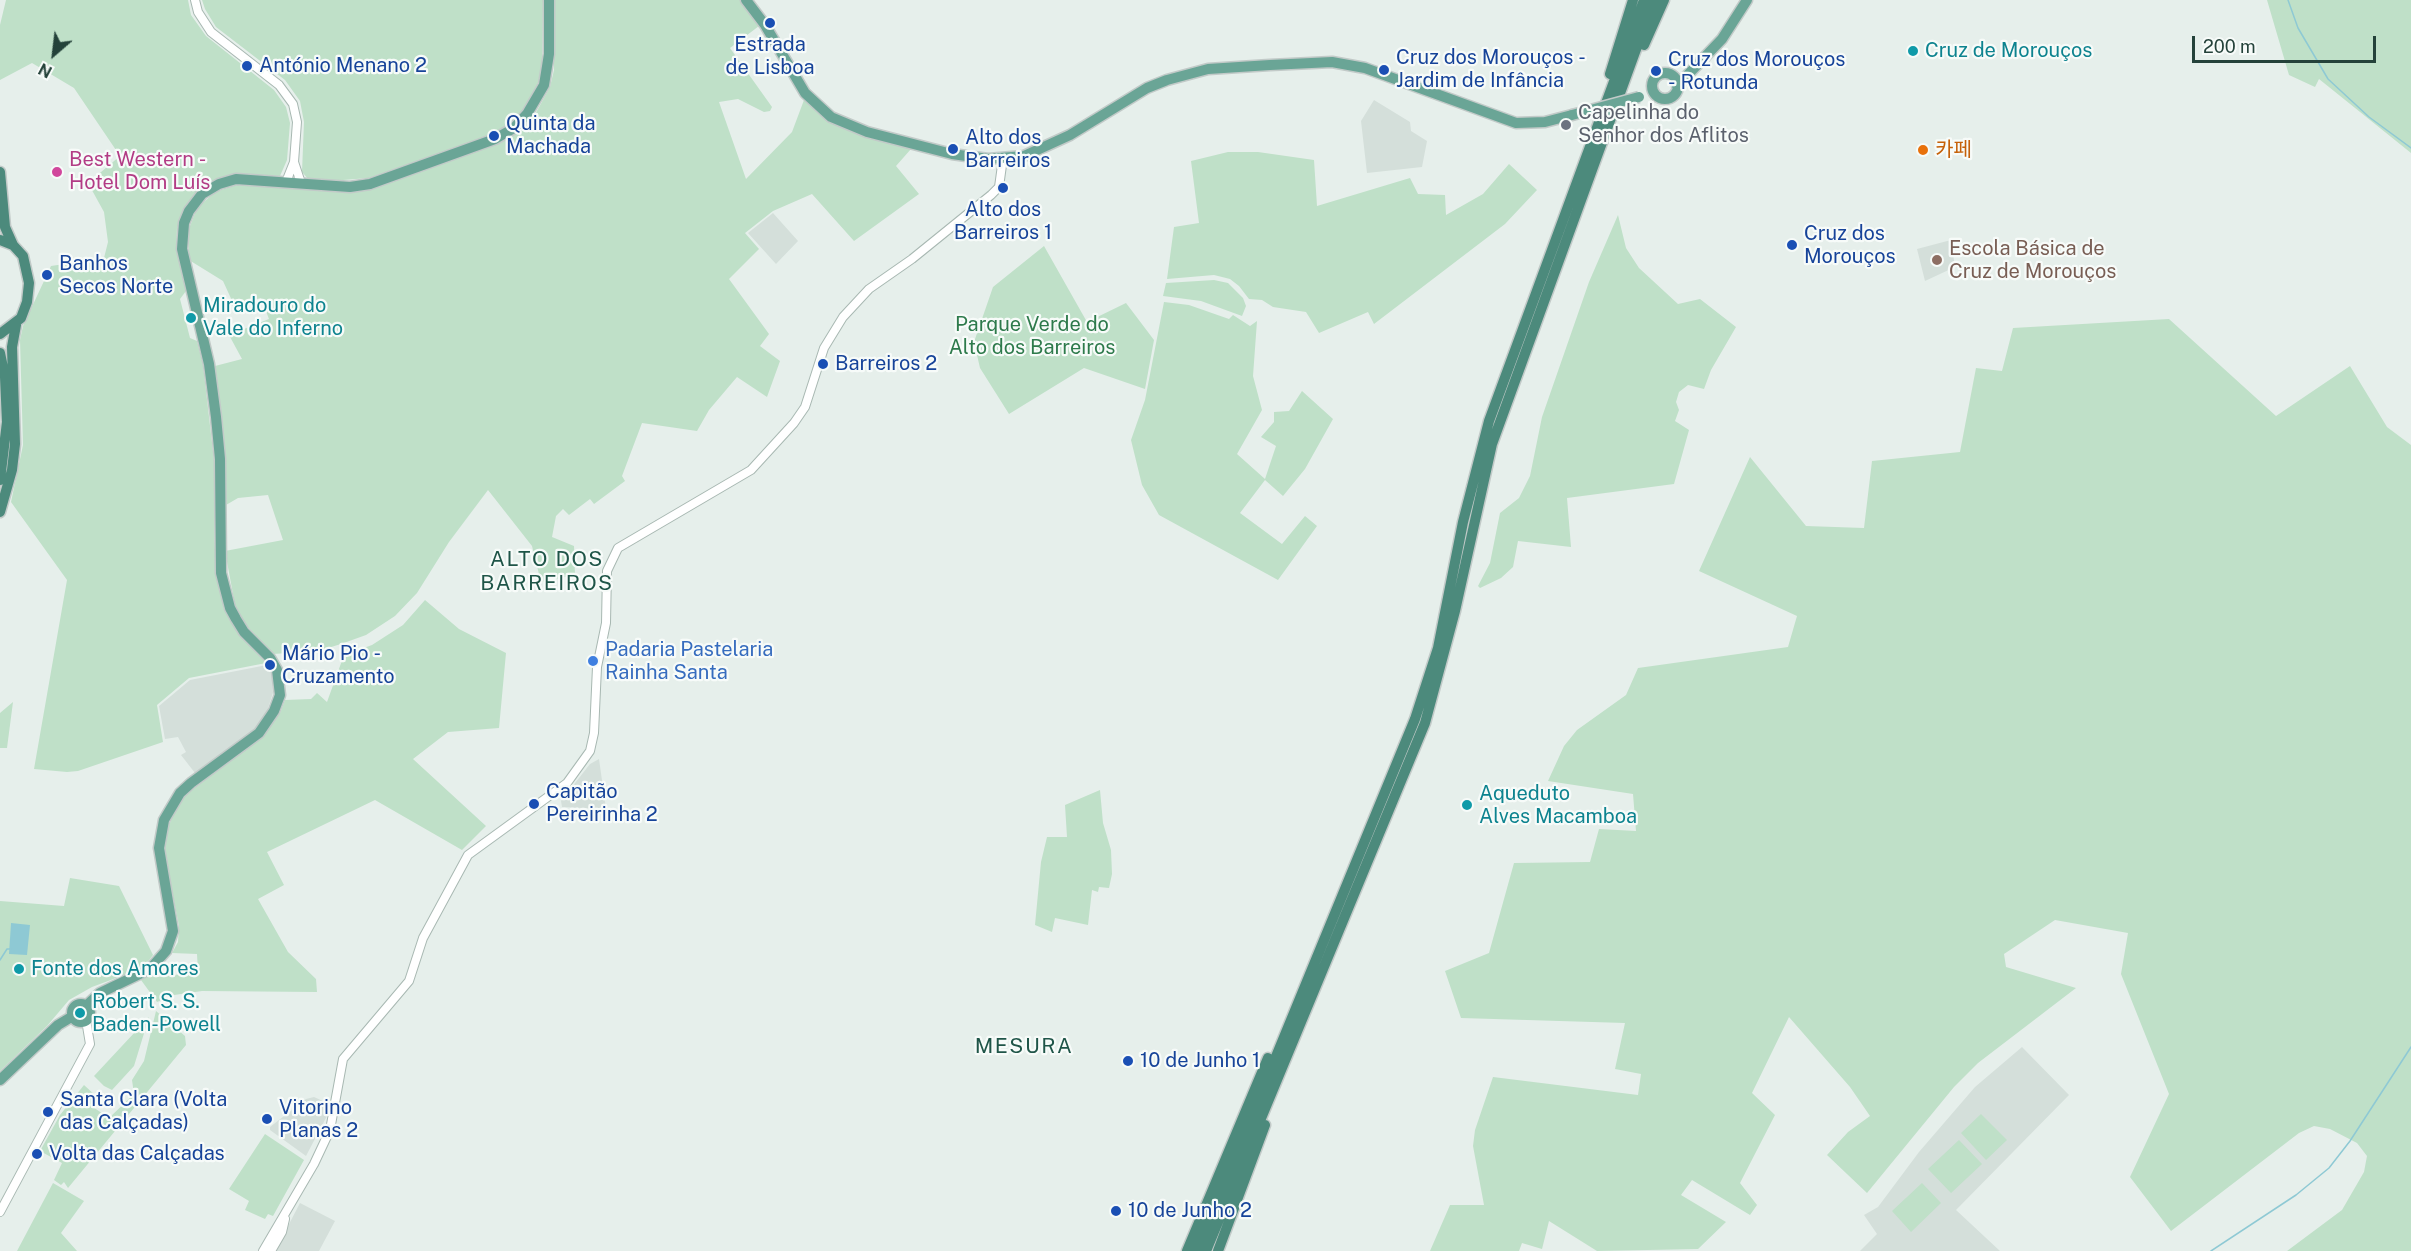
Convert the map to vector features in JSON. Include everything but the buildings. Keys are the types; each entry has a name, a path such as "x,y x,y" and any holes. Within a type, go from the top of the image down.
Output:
{"highway":[{"path":"1605,102 1612,68 1633,0"},
{"path":"1196,1251 1418,709 1438,648 1463,522 1489,421 1644,0"},
{"path":"1206,1251 1425,723 1455,611 1492,444 1654,0"},
{"path":"1620,94 1664,0"},
{"path":"0,172 5,242 27,263 29,283 24,310 12,339 15,444 12,470 0,513"},
{"path":"1,334 16,325"},
{"path":"0,353 6,387 7,422 0,480"},
{"path":"1187,1251 1247,1104 1283,1026 1298,1003"},
{"path":"1218,1251 1289,1062 1300,1024"}],"main road":[{"path":"0,1080 57,1025 73,1016 76,1006 86,1006 100,993 150,969 166,951 173,931 159,848 164,820 175,799 191,783 259,733 274,711 280,694 277,670 270,658 244,632 230,608 225,591 220,557 220,459 216,417 209,364 182,249 182,234 189,211 201,194 210,188 236,179 350,187 383,181 480,146 514,128 527,114 544,85 549,54 549,0"},
{"path":"746,0 765,25 805,93 831,117 867,132 912,145 979,158 1024,156 1041,150 1147,88 1209,69 1332,62 1382,74 1516,123 1545,122 1654,92 1670,98 1676,92 1675,81 1665,74 1657,76 1654,92"},
{"path":"1675,81 1689,72 1722,39 1747,0"},
{"path":"73,1016 78,1021 86,1020 89,1014 86,1006"}],"street":[{"path":"195,0 198,12 211,32 279,85 293,104 297,122 294,162 285,182"},
{"path":"263,1251 286,1214 330,1130 343,1059 409,981 423,938 468,855 567,783 590,751 594,733 597,667 606,623 607,571 618,548 751,470 794,423 805,407 824,348 843,317 869,289 912,259 991,195 999,187 1003,158"},
{"path":"294,162 301,183"},
{"path":"0,1212 90,1044 86,1020"},
{"path":"271,1251 282,1232 286,1214"}],"shaded area":[{"path":"1374,100 1410,122 1411,131 1427,141 1422,167 1367,173 1361,121"},
{"path":"773,213 798,241 776,264 748,233"},
{"name":"Escola Básica de Cruz de Morouços","path":"1951,240 1955,267 1925,281 1917,249"},
{"path":"267,665 272,674 273,693 264,720 247,737 195,773 181,755 186,752 178,737 165,739 159,706 190,680"},
{"path":"599,759 606,809 562,807 561,801 590,764"},
{"path":"2022,1047 2069,1095 1956,1210 2000,1251 1860,1251 1877,1234 1864,1215 1878,1207 1919,1152 1975,1087"},
{"path":"314,1097 325,1102 328,1114 306,1156 270,1130 270,1127 306,1099"},
{"path":"300,1203 335,1221 319,1251 275,1251"}],"green space":[{"path":"6,0 188,0 191,15 206,36 274,90 286,107 290,123 287,160 280,176 234,174 210,182 188,202 177,228 176,249 186,291 180,299 190,338 197,341 203,365 214,460 214,538 224,609 237,632 266,663 189,678 157,705 163,742 78,771 67,772 34,769 67,580 11,502 23,445 20,340 23,326 51,266 104,258 108,242 104,212 88,183 120,156 74,88 32,63 0,80 0,25"},
{"path":"202,0 543,0 542,69 538,83 523,111 510,124 493,134 369,178 317,182 309,180 302,172 304,122 300,101 285,80 216,27"},
{"path":"554,0 740,0 759,26 730,48 772,107 770,111 764,112 738,99 719,102 746,179 792,132 804,100 828,120 865,136 911,149 896,166 919,194 854,241 812,194 773,211 745,233 759,249 729,279 769,334 760,346 780,361 767,397 737,377 709,410 697,431 642,423 622,476 625,481 594,504 590,499 569,515 563,509 556,516 552,537 574,546 575,575 541,582 532,546 488,490 449,542 417,593 395,616 366,635 341,644 318,651 273,654 246,625 235,605 225,551 283,540 268,495 238,498 226,505 225,459 215,366 242,359 229,335 269,319 261,298 234,305 223,281 189,260 188,231 197,208 215,192 237,185 285,187 402,178 498,144 533,118 550,87 554,70"},
{"path":"2267,0 2411,0 2411,153 2319,79 2315,87 2289,75"},
{"path":"1228,152 1258,152 1314,160 1317,206 1410,178 1418,194 1445,195 1446,215 1483,194 1509,164 1537,190 1505,224 1374,324 1368,312 1319,333 1306,312 1273,307 1262,300 1249,299 1230,279 1214,275 1167,279 1174,227 1199,223 1191,161"},
{"path":"1618,215 1626,248 1639,268 1678,304 1700,299 1736,327 1711,370 1704,389 1688,385 1679,392 1676,402 1679,410 1675,421 1689,430 1674,484 1567,498 1571,547 1518,541 1513,567 1501,578 1480,588 1478,586 1490,563 1500,513 1519,498 1530,476 1542,417 1589,282"},
{"name":"Parque Verde do Alto dos Barreiros","path":"1044,246 1087,322 1126,303 1154,340 1145,389 1084,368 1009,414 980,368 974,342 993,287"},
{"path":"1214,280 1228,283 1243,298 1246,306 1242,316 1201,301 1163,296 1166,283"},
{"path":"1164,302 1189,305 1229,319 1233,315 1250,326 1257,321 1253,376 1262,410 1237,454 1265,479 1276,446 1261,437 1274,422 1274,412 1289,411 1302,391 1333,419 1305,469 1283,496 1265,480 1240,513 1282,544 1305,516 1317,526 1278,580 1159,515 1142,485 1131,440 1145,400"},
{"path":"2169,319 2276,416 2350,366 2387,427 2411,445 2411,1251 2287,1251 2342,1210 2364,1172 2367,1156 2357,1143 2330,1129 2314,1126 2299,1133 2171,1231 2130,1177 2169,1094 2121,974 2128,933 2055,920 2004,954 2006,967 2076,988 1978,1063 1954,1087 1867,1193 1827,1155 1848,1132 1870,1116 1850,1087 1789,1017 1752,1093 1775,1115 1740,1183 1757,1205 1750,1215 1692,1180 1681,1195 1726,1222 1698,1249 1597,1251 1549,1221 1542,1249 1522,1243 1519,1251 1430,1251 1450,1205 1484,1205 1473,1146 1475,1130 1493,1077 1638,1095 1641,1074 1615,1069 1625,1023 1461,1018 1445,971 1489,953 1514,863 1590,862 1599,829 1636,831 1633,794 1548,781 1564,746 1577,730 1626,695 1638,668 1788,647 1797,616 1699,571 1750,457 1806,526 1864,528 1872,461 1960,452 1976,368 2002,371 2013,328"},
{"path":"425,600 459,629 506,653 499,728 448,732 413,759 486,826 462,850 375,800 267,852 284,885 258,899 288,952 316,979 317,992 202,991 174,995 157,1002 141,980 152,974 158,977 198,972 197,954 172,953 178,942 179,926 164,850 165,835 176,808 184,796 264,736 280,713 285,700 311,699 317,693 327,702 344,655 372,645 403,625"},
{"path":"13,702 7,748 0,748 0,713"},
{"path":"1100,790 1103,823 1111,850 1112,874 1109,888 1099,887 1098,892 1092,890 1088,925 1055,918 1052,932 1035,925 1041,862 1047,837 1067,837 1065,805"},
{"path":"70,878 119,886 153,955 143,968 92,987 69,1000 47,1026 0,1071 0,901 64,906"},
{"path":"156,1011 185,1036 186,1045 68,1188 64,1182 61,1185 54,1180 62,1163 40,1151 60,1115 84,1085 96,1096 90,1105 109,1118 134,1094 132,1080 144,1061"},
{"path":"149,1017 134,1066 112,1090 104,1086 94,1076"},
{"path":"1981,1114 2007,1140 1986,1160 1961,1133"},
{"path":"265,1134 304,1160 273,1216 268,1214 265,1219 245,1210 249,1201 229,1189"},
{"path":"1959,1140 1982,1164 1951,1193 1928,1169"},
{"path":"53,1183 84,1201 61,1233 77,1251 17,1251"},
{"path":"1922,1183 1941,1203 1911,1232 1892,1211"}],"water":[{"path":"11,923 30,925 27,955 9,954"}],"waterway":[{"path":"2288,0 2298,28 2328,79 2369,117 2411,148"},
{"path":"0,960 7,949 11,949"},
{"path":"2211,1251 2296,1195 2329,1168 2350,1141 2411,1047"}],"place":[{"name":"Estrada de Lisboa","path":"770,23"},
{"name":"Cruz de Morouços","path":"1913,51"},
{"name":"António Menano 2","path":"247,66"},
{"name":"Cruz dos Morouços - Jardim de Infância","path":"1384,70"},
{"name":"Cruz dos Morouços - Rotunda","path":"1656,71"},
{"name":"Capelinha do Senhor dos Aflitos","path":"1566,125"},
{"name":"Quinta da Machada","path":"494,136"},
{"name":"Alto dos Barreiros","path":"953,149"},
{"name":"카페","path":"1923,150"},
{"name":"Best Western - Hotel Dom Luís","path":"57,172"},
{"name":"Alto dos Barreiros 1","path":"1003,188"},
{"name":"Cruz dos Morouços","path":"1792,245"},
{"name":"Escola Básica de Cruz de Morouços","path":"1937,260"},
{"name":"Banhos Secos Norte","path":"47,275"},
{"name":"Miradouro do Vale do Inferno","path":"191,318"},
{"name":"Barreiros 2","path":"823,364"},
{"name":"Padaria Pastelaria Rainha Santa","path":"593,661"},
{"name":"Mário Pio - Cruzamento","path":"270,665"},
{"name":"Capitão Pereirinha 2","path":"534,804"},
{"name":"Aqueduto Alves Macamboa","path":"1467,805"},
{"name":"Fonte dos Amores","path":"19,969"},
{"name":"Robert S. S. Baden-Powell","path":"80,1013"},
{"name":"10 de Junho 1","path":"1128,1061"},
{"name":"Santa Clara (Volta das Calçadas)","path":"48,1112"},
{"name":"Vitorino Planas 2","path":"267,1119"},
{"name":"Volta das Calçadas","path":"37,1154"},
{"name":"10 de Junho 2","path":"1116,1211"}],"district":[{"name":"ALTO DOS BARREIROS","path":"547,572"},
{"name":"MESURA","path":"1024,1047"}]}
